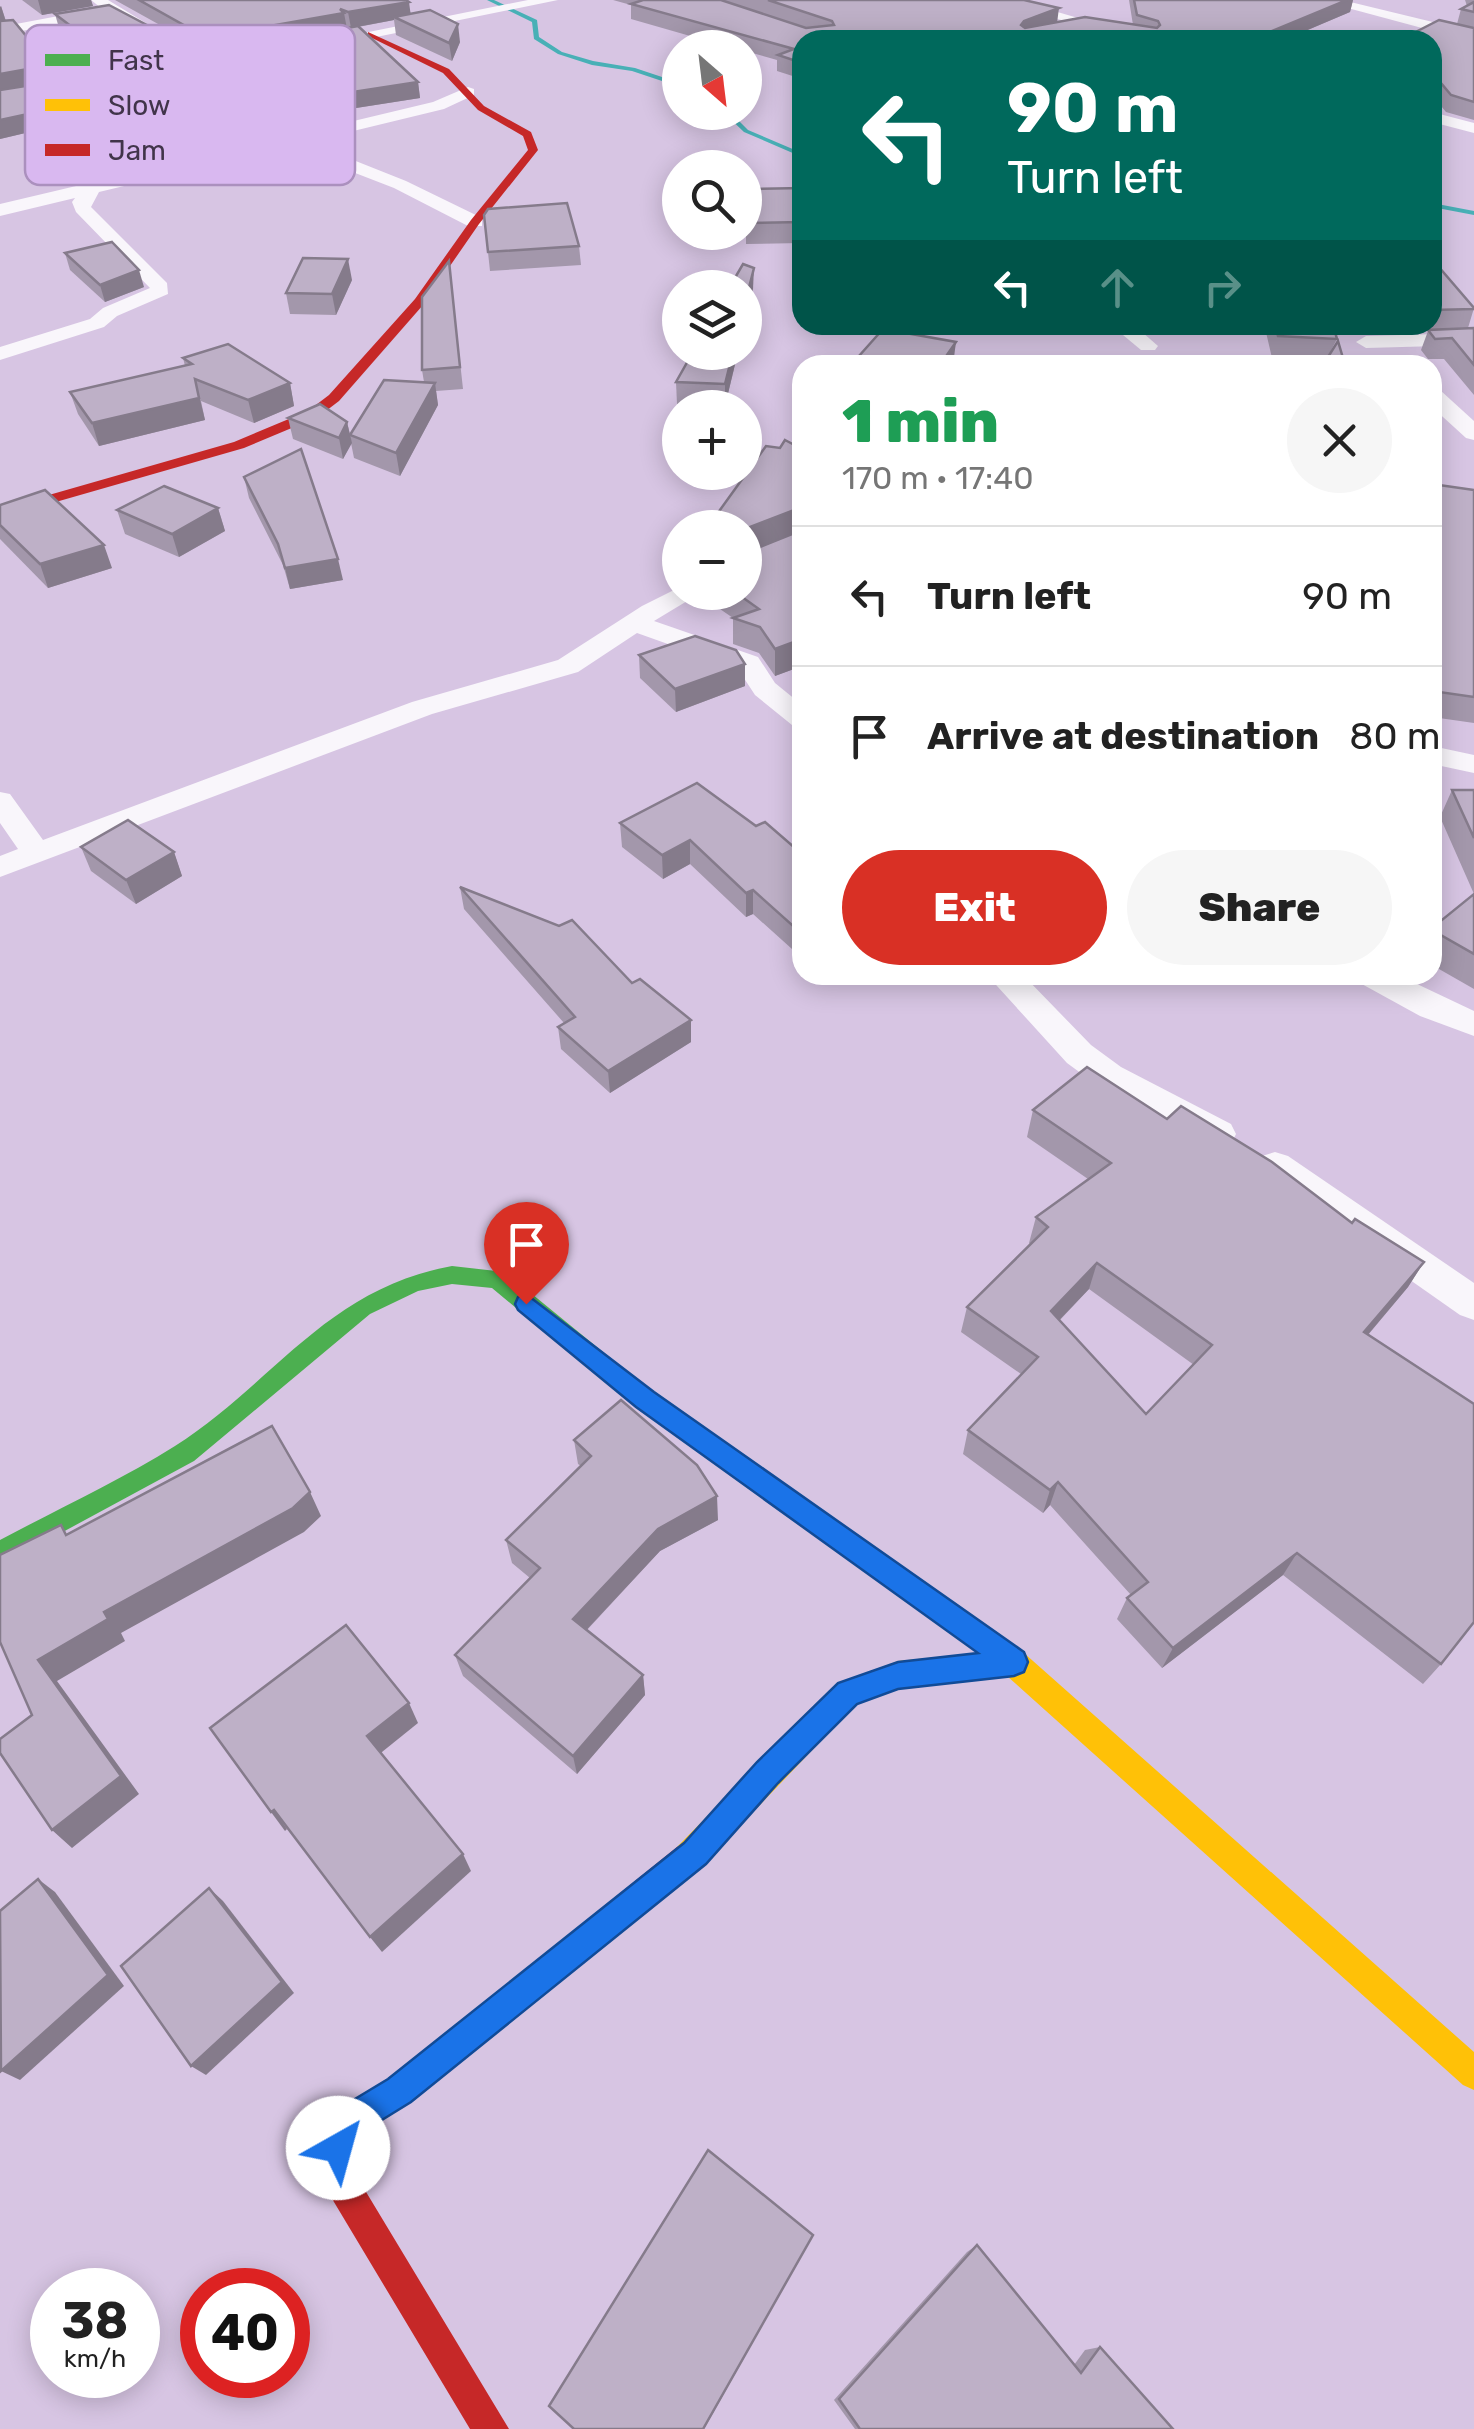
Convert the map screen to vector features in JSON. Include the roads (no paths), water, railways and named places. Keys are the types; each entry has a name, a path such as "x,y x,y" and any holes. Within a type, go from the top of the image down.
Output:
{"street":[{"path":"98,0 142,25"},
{"path":"355,37 551,0"},
{"path":"1000,0 1108,30"},
{"path":"1326,0 1474,36"},
{"path":"33,25 115,10"},
{"path":"1064,30 1086,24"},
{"path":"0,31 25,26"},
{"path":"1442,34 1452,31"},
{"path":"0,514 239,445 313,414 334,398 419,302 475,222 534,150 532,140 522,128 481,108 446,72 372,34"},
{"path":"355,127 438,106 468,92"},
{"path":"0,100 25,96"},
{"path":"1442,120 1474,128"},
{"path":"355,167 438,201 475,222"},
{"path":"0,210 113,185"},
{"path":"0,354 97,323 110,312 158,294 160,288 82,208 92,190"},
{"path":"1134,335 1148,346"},
{"path":"1357,335 1382,355"},
{"path":"1366,342 1474,339"},
{"path":"1442,405 1474,433"},
{"path":"0,867 422,708 568,666 662,609"},
{"path":"638,624 748,663 765,689 792,710"},
{"path":"1442,758 1474,764"},
{"path":"0,802 36,853"},
{"path":"1013,985 1079,1054 1109,1076 1274,1166 1474,1304"},
{"path":"1390,985 1432,1008 1474,1024"},
{"path":"0,1554 184,1453 362,1308 414,1282 452,1275 497,1280 645,1400 1014,1662 1474,2074"},
{"path":"491,2429 334,2170 342,2126 400,2090 695,1853 768,1772 848,1693 898,1675 1014,1662"}],"waterway":[{"path":"490,0 535,21 536,38 560,53 662,79"},
{"path":"745,130 792,151"},
{"path":"1442,207 1474,213"}]}
